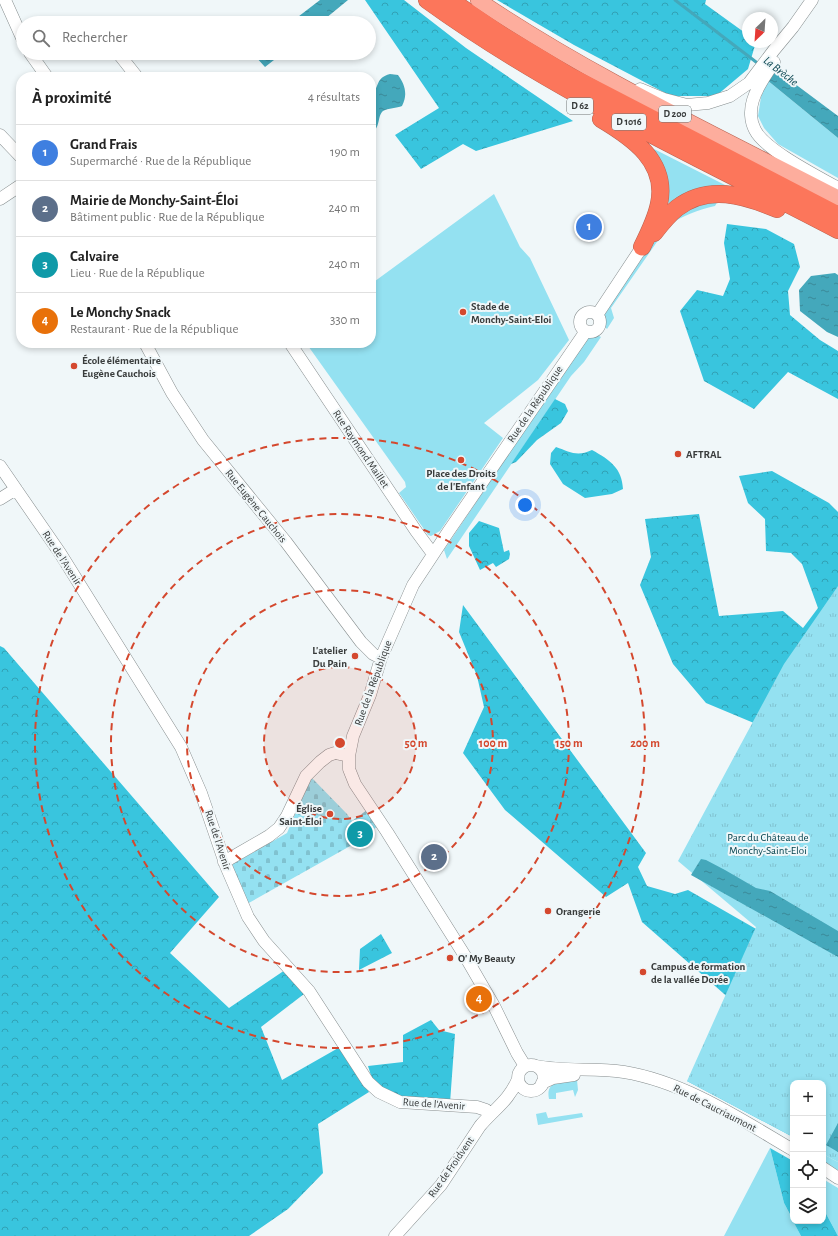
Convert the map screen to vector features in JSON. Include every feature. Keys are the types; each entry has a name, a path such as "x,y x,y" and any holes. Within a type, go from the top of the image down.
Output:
{"highway":[{"name":"D 1016","path":"450,0 502,35 570,76 838,215"},
{"name":"D 1016","path":"429,1 490,43 577,94 838,230"},
{"name":"D 62","path":"429,1 532,77 620,130 643,149 656,170 660,191 657,213 642,247"},
{"name":"D 62","path":"642,247 667,217 678,207 697,198 720,194 736,195 753,200 776,209 838,239"}],"main road":[{"name":"D 200","path":"478,0 568,57 645,99 838,198"}],"street":[{"path":"4,0 16,25"},
{"path":"812,0 758,79 751,105 752,124 764,141 777,151 838,188"},
{"path":"528,33 648,92 680,104 701,105 724,99 758,79"},
{"path":"35,60 44,72"},
{"path":"124,60 133,72"},
{"path":"0,135 16,152"},
{"path":"0,199 16,188"},
{"name":"Rue de la République","path":"531,1066 518,1053 494,1006 465,956 355,784 349,770 349,756 355,731 370,695 381,658 410,592 433,554 586,331 580,324 582,315 588,312 597,315 642,247"},
{"name":"Rue Eugène Cauchois","path":"148,348 177,401 209,448 286,542 361,642 373,654 381,658"},
{"name":"Rue Raymond Maillet","path":"293,348 433,554"},
{"name":"Rue de l'Avenir","path":"0,466 60,553 181,747 201,793 224,862 242,907 272,951 309,991 363,1075 375,1089 400,1102 477,1107 483,1108 490,1115"},
{"path":"0,499 16,489"},
{"path":"224,862 269,836 279,828 287,816 306,776 355,731"},
{"path":"329,755 339,753 349,756"},
{"path":"502,1105 513,1090 520,1070 531,1066 552,1069 609,1070"},
{"path":"518,1079 522,1087 526,1089 537,1087 544,1077 542,1072 531,1066"},
{"path":"490,1115 502,1105 553,1078 609,1070"},
{"name":"Rue de Caucriaumont","path":"609,1070 640,1075 687,1092 718,1107 790,1148"},
{"name":"Rue de Froidvent","path":"395,1236 441,1185 480,1126 490,1115"},
{"path":"826,1170 838,1178"}],"green space":[{"path":"365,0 404,0 466,48 573,121 476,151 463,144 421,169 395,135 439,108"},
{"path":"497,0 706,0 705,4 742,31 742,48 754,48 748,69 716,96 671,96 574,45"},
{"path":"767,80 838,138 838,178 778,144 764,128 758,116 761,97"},
{"path":"652,148 727,186 701,187 690,191 669,204"},
{"name":"Stade de Monchy-Saint-Eloi","path":"494,194 520,247 530,258 569,340 538,380 484,423 503,438 440,531 431,536 428,535 399,493 406,487 405,482 310,348 376,348 376,280"},
{"path":"718,201 715,206 691,213 668,226 611,308 614,318 607,329 603,325 601,318 667,222 686,209"},
{"path":"727,224 766,229 794,244 800,267 788,291 790,315 820,340 838,351 838,399 788,372 754,409 704,381 680,311 697,290 723,296 730,279 724,243"},
{"path":"595,334 601,337 584,362 571,376 447,559 444,550 588,336"},
{"path":"555,399 565,404 568,411 561,423 537,440 516,462 511,464"},
{"path":"556,447 574,453 582,453 592,450 614,465 620,475 623,489 612,494 585,498 563,484 550,464 551,453"},
{"path":"772,471 829,503 838,512 838,703 780,734 706,703 673,664 640,585 651,557 645,519 699,514 719,616 783,611 803,628 818,608 802,564 791,553 766,551 765,519 748,503 739,476"},
{"path":"479,521 499,528 504,552 509,550 509,559 496,567 493,563 480,570 469,546 469,533"},
{"name":"Parc du Château de Monchy-Saint-Eloi","path":"838,586 838,1162 826,1156 826,1080 790,1080 790,1135 687,1081 756,927 678,861 784,664"},
{"path":"463,605 646,853 638,867 647,886 675,894 688,890 838,976 823,1080 790,1080 790,1135 687,1081 729,1073 731,1000 642,922 628,883 606,897 505,810 463,753 484,707 477,676 459,632"},
{"path":"0,646 4,648 219,897 170,953 229,1008 285,970 304,994 261,1027 282,1080 340,1047 369,1092 318,1124 323,1173 288,1209 249,1236 0,1236"},
{"path":"311,777 352,821 367,810 378,826 352,845 247,904 232,867 233,864 287,833"},
{"path":"381,934 392,953 359,970 360,949"},
{"path":"431,1020 439,1030 455,1034 450,1103 399,1098 373,1082 368,1066 403,1062 403,1035"},
{"path":"577,1080 578,1090 575,1097 573,1090 556,1093 556,1099 549,1099 548,1093 552,1085"},
{"path":"546,1112 548,1118 582,1113 583,1117 538,1125 536,1114"},
{"path":"770,1148 784,1203 790,1215 790,1224 795,1224 801,1236 724,1236"},
{"path":"770,1148 790,1159 790,1214 784,1203"},
{"path":"826,1156 838,1162 838,1171 826,1164"},
{"path":"826,1181 838,1188 838,1236 826,1214"},
{"path":"826,1214 838,1236 801,1236 795,1224 826,1224"}],"water":[{"path":"320,0 348,0 329,16 299,16"},
{"path":"259,60 274,60 265,67"},
{"name":"La Brèche","path":"775,69 838,116 838,138 767,80"},
{"path":"390,74 398,75 405,90 405,98 402,106 387,109 381,113 376,128 376,88 380,80"},
{"path":"835,273 838,275 838,337 827,332 800,311 799,290 811,276"},
{"path":"701,859 725,870 756,888 770,891 838,931 838,957 691,875"},
{"path":"838,1123 838,1152 826,1145"}],"waterway":[{"name":"La Brèche","path":"675,0 760,65"}],"place":[{"name":"Grand Frais","path":"589,227"},
{"name":"Stade de Monchy-Saint-Eloi","path":"463,312"},
{"name":"École élémentaire Eugène Cauchois","path":"74,366"},
{"name":"AFTRAL","path":"678,454"},
{"name":"Place des Droits de l'Enfant","path":"461,460"},
{"name":"L'atelier Du Pain","path":"355,656"},
{"name":"Église Saint-Éloi","path":"330,814"},
{"name":"Calvaire","path":"360,834"},
{"name":"Mairie de Monchy-Saint-Éloi","path":"434,857"},
{"name":"Orangerie","path":"548,911"},
{"name":"O' My Beauty","path":"450,958"},
{"name":"Campus de formation de la vallée Dorée","path":"643,972"},
{"name":"Le Monchy Snack","path":"479,999"}]}
